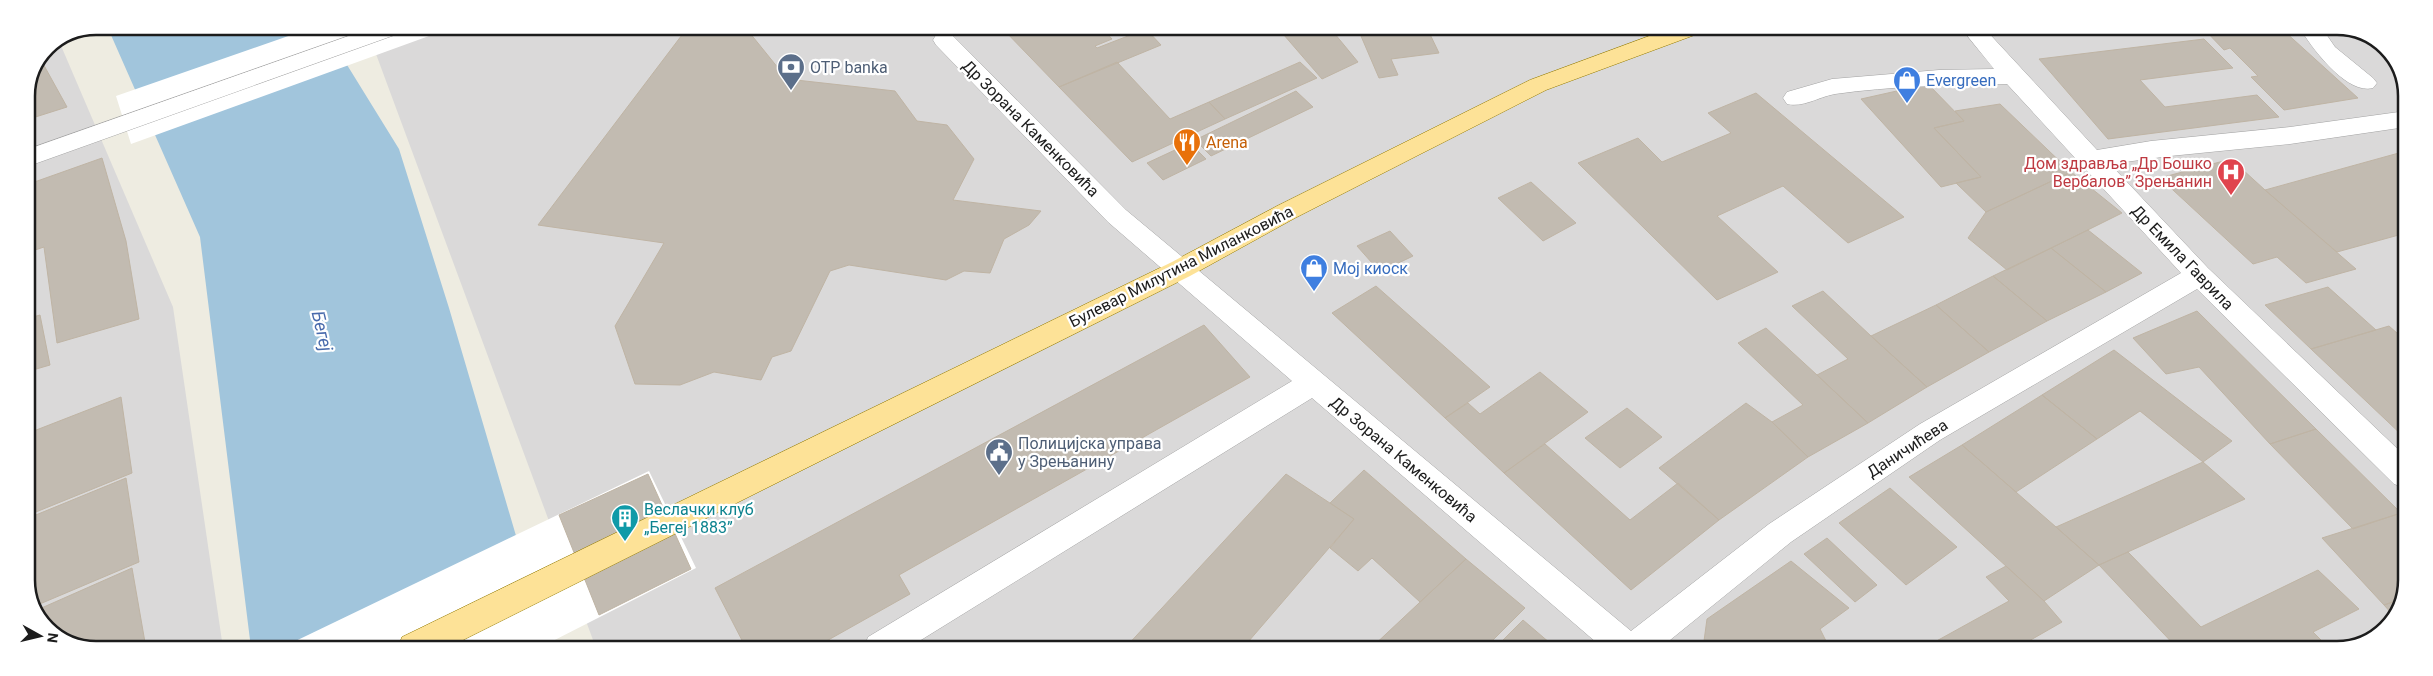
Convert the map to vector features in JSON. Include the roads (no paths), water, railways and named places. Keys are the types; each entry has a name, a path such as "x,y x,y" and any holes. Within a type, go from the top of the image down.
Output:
{"main road":[{"name":"Булевар Милутина Миланковића","path":"428,641 1180,269 1286,212 1538,85 1673,35"}],"street":[{"path":"35,156 370,35"},
{"name":"Др Емила Гаврила","path":"1978,35 2013,76 2199,276 2398,468"},
{"path":"2315,35 2327,52 2365,83"},
{"name":"Др Зорана Каменковића","path":"944,40 1118,216 1619,641"},
{"path":"1795,98 1832,87 1938,78 2013,76"},
{"path":"2091,160 2123,152 2211,142 2250,140 2398,120"},
{"name":"Даничићева","path":"1644,641 1780,533 1930,432 2199,276"},
{"path":"891,641 1314,382"}],"water":[{"name":"Бегеј","path":"111,35 329,35 399,149 449,308 547,641 250,641 200,237"}],"place":[{"name":"OTP banka","path":"791,91"},
{"name":"Evergreen","path":"1907,104"},
{"name":"Arena","path":"1187,166"},
{"name":"Дом здравља „Др Бошко Вербалов” Зрењанин","path":"2231,196"},
{"name":"Мој киоск","path":"1314,292"},
{"name":"Полицијска управа у Зрењанину","path":"999,476"},
{"name":"Веслачки клуб „Бегеј 1883”","path":"625,542"}]}
